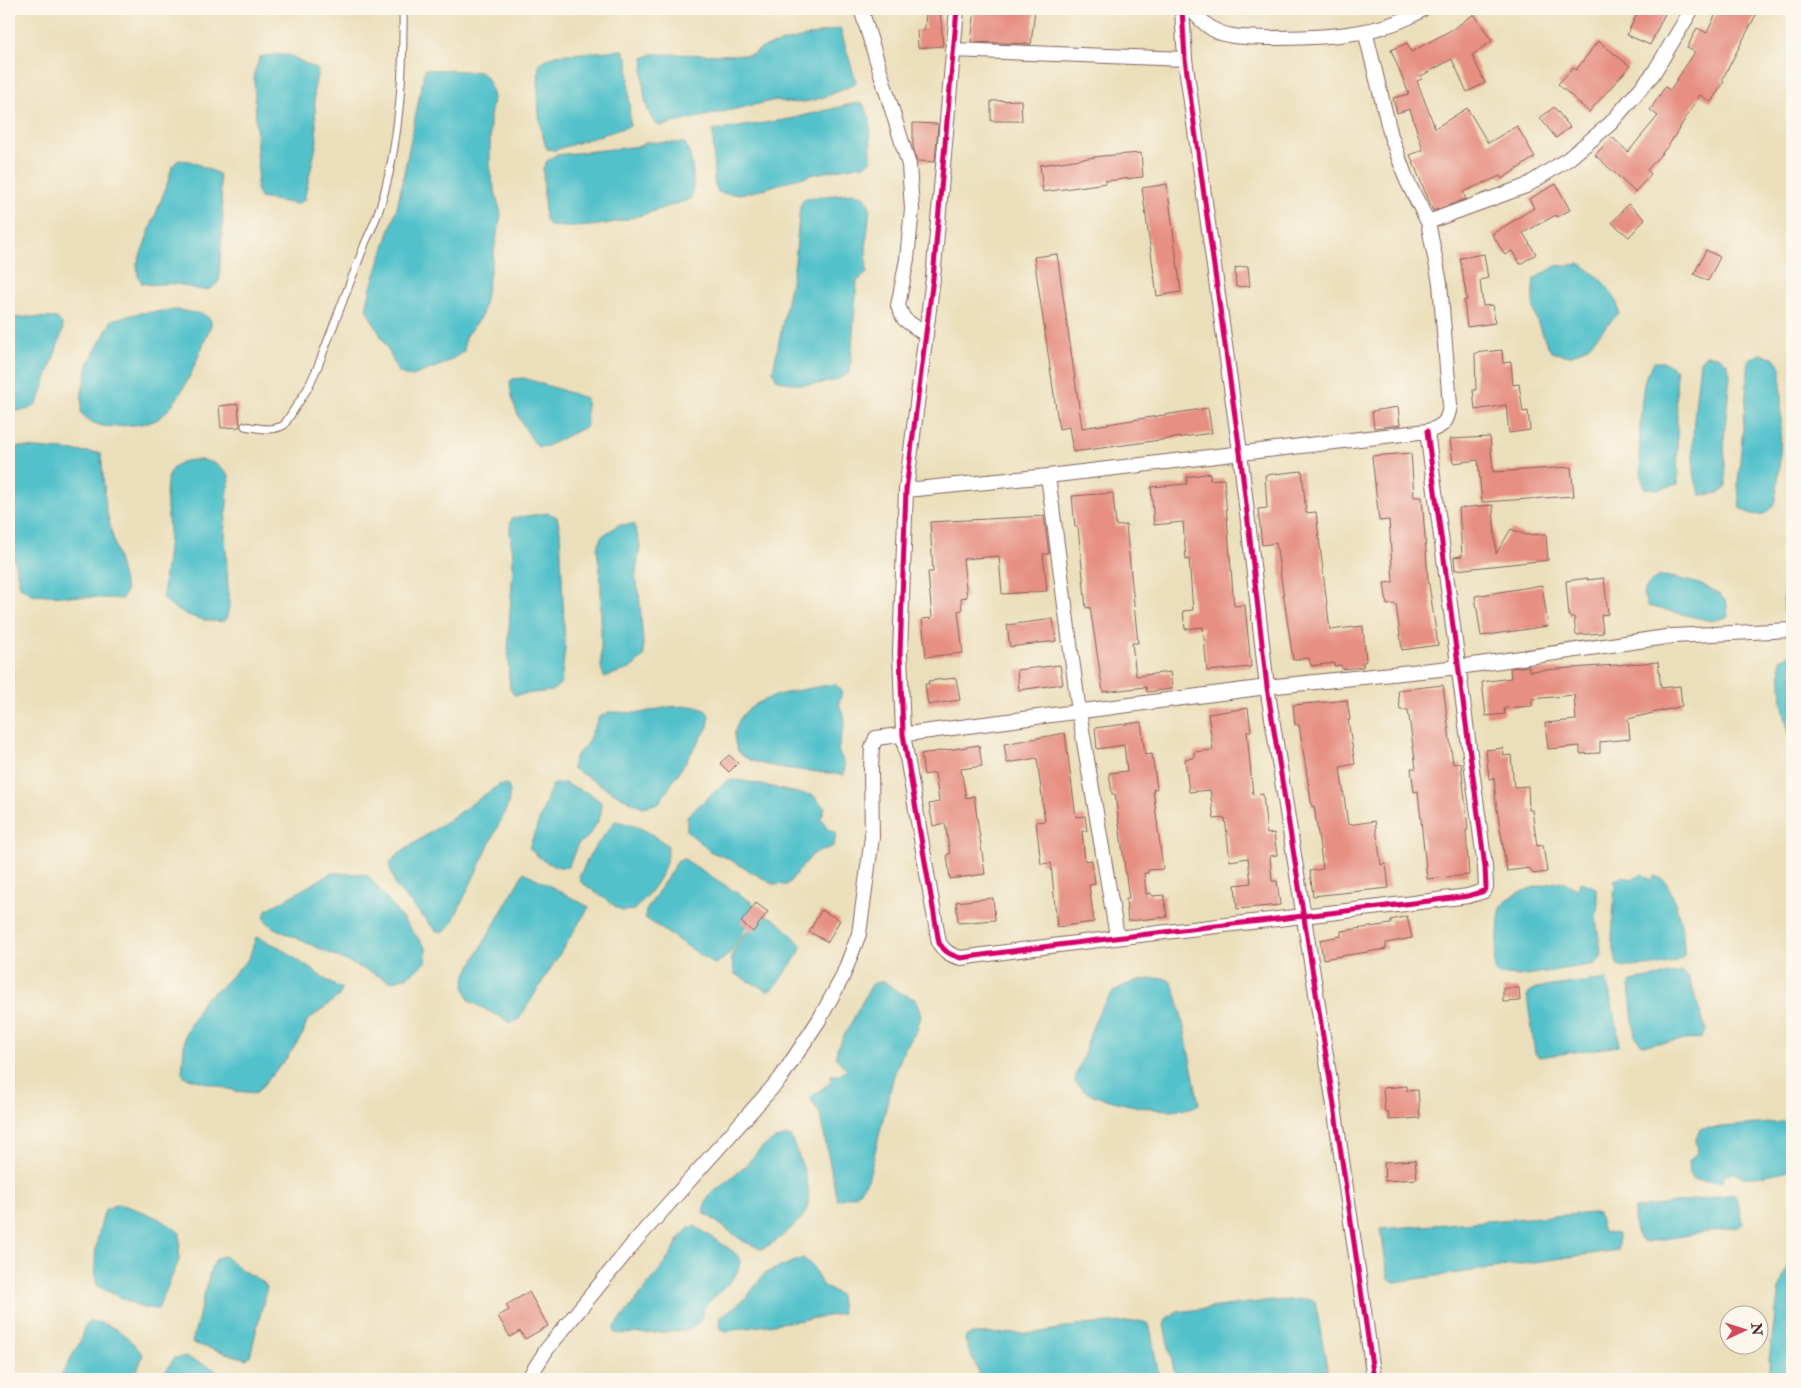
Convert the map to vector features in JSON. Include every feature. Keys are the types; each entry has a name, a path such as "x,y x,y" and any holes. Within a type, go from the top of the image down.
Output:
{"street":[{"path":"861,9 908,165 912,209 907,259 898,306 904,319 926,334"},
{"path":"957,9 933,278 906,490 900,652 903,734 939,943 944,951 951,956 961,958 1117,936 1304,917 1468,896 1484,891 1486,887 1485,867 1427,431"},
{"path":"1182,9 1185,59 1240,452 1267,687 1374,1379"},
{"path":"1191,9 1202,22 1227,35 1297,38 1365,31 1413,16 1423,9"},
{"path":"1428,222 1526,186 1568,159 1610,124 1653,74 1692,9"},
{"path":"906,490 1048,476 1427,431 1444,425 1448,418 1450,404 1440,282 1428,222 1407,181 1391,136 1365,31"},
{"path":"953,50 1185,59"},
{"path":"1048,476 1079,712 1117,936"},
{"path":"528,1379 547,1349 636,1239 780,1078 819,1020 842,978 859,934 872,837 872,746 876,738 1267,687 1459,667 1673,636 1792,630"}],"lane":[{"path":"245,426 268,430 279,428 284,424 308,388 366,241 376,221 390,174 402,71 403,9"}],"water":[{"path":"840,28 856,82 825,97 796,103 776,100 660,126 654,121 646,105 643,65 644,58 652,54 751,55 764,47"},
{"path":"623,50 628,59 630,126 555,150 547,149 539,117 539,63 555,55"},
{"path":"289,55 318,70 314,90 317,142 304,200 296,204 260,198 256,189 258,174 254,73 260,57"},
{"path":"425,69 481,72 489,81 493,98 490,117 490,172 501,214 482,315 465,337 464,351 446,363 410,377 398,372 387,347 366,309 371,287 397,208"},
{"path":"856,103 863,104 870,118 871,160 864,165 803,177 747,193 728,194 718,192 714,181 713,131 790,119"},
{"path":"646,142 685,143 690,155 692,170 693,185 691,199 638,216 605,224 570,227 550,226 545,220 543,168 547,161 556,155 640,146"},
{"path":"179,160 190,161 219,174 223,216 219,280 210,289 199,290 175,284 146,284 142,283 138,276 137,264 172,168"},
{"path":"854,193 865,197 870,207 866,245 867,273 857,281 850,372 834,381 814,384 784,382 776,379 773,371 795,262 800,206 805,198"},
{"path":"1581,264 1600,279 1611,291 1619,313 1587,347 1570,356 1551,352 1534,309 1534,279 1556,266"},
{"path":"177,310 203,314 211,320 211,325 190,375 176,399 159,418 147,423 116,427 90,421 81,413 82,392 89,362 112,320 140,313"},
{"path":"9,318 57,318 62,324 63,330 39,400 29,409 9,410"},
{"path":"1760,354 1773,357 1781,367 1781,397 1778,484 1771,509 1759,515 1751,514 1740,508 1738,484 1749,360"},
{"path":"1706,355 1717,356 1727,363 1730,374 1724,439 1726,488 1719,493 1701,495 1696,483 1694,468 1693,430 1700,361"},
{"path":"1654,362 1665,362 1676,370 1678,484 1659,489 1645,488 1642,480 1640,450 1644,385 1646,376"},
{"path":"524,378 586,398 587,426 547,446 538,447 527,432 515,408 511,390 510,381"},
{"path":"9,446 101,453 106,509 126,591 122,599 31,594 20,586 9,535"},
{"path":"190,460 214,463 229,475 225,531 229,607 226,620 219,621 201,619 182,612 167,603 163,597 169,536 166,491 169,474 179,463"},
{"path":"548,513 557,517 560,530 565,649 561,683 552,691 514,695 510,689 508,656 513,559 510,533 511,523 512,518"},
{"path":"634,524 640,545 635,579 639,592 644,656 630,669 604,677 601,667 601,581 597,549 601,537 618,525"},
{"path":"1665,576 1689,581 1714,591 1726,602 1728,617 1711,621 1648,606 1643,595 1646,588 1653,580"},
{"path":"1792,577 1792,616 1784,612 1783,597 1784,588"},
{"path":"1792,654 1792,738 1789,734 1782,703 1780,659"},
{"path":"835,684 842,691 839,703 845,721 838,750 845,765 844,775 776,767 751,760 738,751 735,742 735,732 740,719 749,709 762,701 776,696"},
{"path":"690,706 706,711 709,717 708,727 659,803 643,807 621,797 572,768 575,757 586,745 599,717 609,712 640,713 668,707"},
{"path":"728,780 749,782 813,795 825,808 821,818 827,829 836,832 834,846 813,854 787,885 773,884 725,857 711,852 687,831 687,816"},
{"path":"564,783 592,795 601,802 601,813 597,823 587,838 578,844 568,867 551,865 529,848 552,785"},
{"path":"507,784 510,791 508,805 450,927 442,932 435,930 396,887 389,864 396,856 499,785"},
{"path":"615,821 630,824 643,830 668,846 662,873 652,889 634,910 622,911 581,882 579,877 590,854"},
{"path":"684,859 753,903 755,908 733,948 721,961 714,964 645,918 646,911 678,860"},
{"path":"524,872 589,907 519,1019 511,1023 470,1001 464,986 466,974"},
{"path":"332,873 362,874 369,877 426,948 426,961 405,977 390,981 272,927 264,919 266,910"},
{"path":"1642,874 1651,880 1654,876 1663,879 1668,886 1679,915 1684,956 1679,960 1664,964 1621,967 1617,964 1612,940 1615,880 1624,876 1632,880"},
{"path":"1561,881 1578,889 1580,881 1596,888 1598,902 1596,920 1602,957 1595,964 1519,976 1497,974 1495,959 1499,916 1504,905 1509,899 1526,890"},
{"path":"762,914 778,922 801,945 799,953 774,988 768,991 735,974 731,956 743,936"},
{"path":"256,937 279,947 342,989 339,996 307,1021 303,1034 285,1060 256,1093 236,1091 185,1077 182,1073 185,1034 204,999 220,988 249,958"},
{"path":"1683,972 1689,979 1706,1030 1701,1038 1642,1045 1635,1036 1629,986 1631,981"},
{"path":"1163,978 1170,981 1174,988 1180,1008 1199,1104 1176,1110 1160,1109 1126,1104 1085,1091 1075,1081 1075,1078 1094,1023 1108,998 1115,991 1126,985 1138,981"},
{"path":"1606,979 1617,1026 1619,1046 1538,1057 1535,1053 1527,996 1530,991 1536,988"},
{"path":"884,981 898,992 915,999 921,1015 917,1030 904,1050 894,1075 868,1180 856,1195 837,1200 820,1114 810,1098 831,1082 831,1075 840,1075 847,1070 836,1058 837,1049 872,984"},
{"path":"1792,1121 1792,1166 1786,1171 1756,1177 1742,1177 1732,1172 1724,1175 1723,1182 1694,1180 1689,1173 1688,1161 1697,1153 1698,1148 1695,1142 1700,1129"},
{"path":"790,1136 805,1174 809,1195 808,1204 802,1218 776,1241 761,1249 743,1241 703,1212 708,1197 746,1165 760,1149 775,1139"},
{"path":"1734,1194 1743,1223 1738,1227 1646,1242 1638,1237 1634,1221 1635,1209"},
{"path":"117,1204 150,1215 180,1233 179,1260 158,1309 143,1308 97,1286 95,1257 100,1229 105,1210"},
{"path":"1598,1214 1603,1232 1618,1234 1618,1250 1395,1282 1388,1279 1381,1229"},
{"path":"695,1226 734,1252 740,1259 737,1273 733,1279 707,1304 697,1324 688,1330 628,1334 615,1333 614,1328 665,1263 682,1235 690,1227"},
{"path":"1792,1253 1792,1379 1773,1379 1770,1377 1769,1359 1779,1289"},
{"path":"224,1256 243,1271 263,1282 267,1287 250,1356 246,1359 192,1343 211,1268 217,1258"},
{"path":"803,1258 813,1267 822,1285 840,1295 842,1314 726,1331 719,1327 721,1317 747,1297 765,1273"},
{"path":"1305,1299 1315,1301 1329,1379 1176,1379 1164,1325 1167,1318 1177,1312 1258,1302"},
{"path":"90,1321 114,1328 132,1342 143,1355 134,1379 59,1379 80,1342 84,1328"},
{"path":"1139,1321 1147,1323 1151,1332 1159,1379 982,1379 965,1341 966,1336 973,1334 1035,1333 1082,1325"},
{"path":"185,1357 233,1379 161,1379 174,1358"}],"building":[{"path":"926,9 940,9 943,46 918,48 917,30 925,29"},
{"path":"975,9 1035,9 1031,44 971,42"},
{"path":"1639,9 1667,9 1650,45 1627,35"},
{"path":"1718,9 1759,9 1722,80 1724,82 1711,102 1700,95 1669,145 1647,170 1651,174 1635,192 1595,155 1612,137 1628,152 1658,116 1650,110 1665,87 1670,90 1695,52 1687,48 1697,28 1707,33"},
{"path":"1474,14 1492,41 1472,55 1485,83 1467,92 1452,59 1421,76 1422,79 1417,81 1435,128 1467,108 1488,143 1517,126 1535,157 1502,179 1500,176 1463,192 1466,199 1433,211 1410,155 1423,150 1410,109 1397,113 1393,98 1409,94 1391,50 1407,43 1411,52 1453,29"},
{"path":"1598,41 1630,66 1589,112 1558,84 1573,68 1576,70"},
{"path":"1021,100 1022,121 991,121 991,101"},
{"path":"1554,107 1570,127 1556,138 1540,118"},
{"path":"913,123 938,124 935,162 917,161 913,147"},
{"path":"1141,153 1143,177 1105,181 1106,183 1043,192 1040,165 1102,156"},
{"path":"1167,184 1181,292 1157,296 1142,188"},
{"path":"1556,184 1570,210 1557,217 1556,215 1523,233 1536,254 1520,264 1512,251 1505,255 1492,234 1534,208 1529,199"},
{"path":"1628,204 1645,219 1629,237 1612,223"},
{"path":"1706,250 1720,257 1708,281 1694,274"},
{"path":"1057,254 1082,428 1208,408 1212,433 1073,452 1069,427 1059,429 1034,257"},
{"path":"1484,254 1488,278 1480,280 1483,306 1493,305 1495,323 1467,327 1464,300 1467,300 1460,258"},
{"path":"1248,266 1250,286 1236,287 1235,268"},
{"path":"1502,350 1503,363 1511,362 1513,385 1519,384 1523,412 1528,411 1530,430 1509,433 1506,405 1475,410 1473,390 1476,390 1475,353"},
{"path":"238,404 240,427 221,428 219,406"},
{"path":"1398,407 1400,425 1374,428 1372,411"},
{"path":"1490,437 1493,472 1571,467 1574,496 1482,502 1478,460 1453,463 1450,439"},
{"path":"1411,453 1414,497 1422,497 1428,578 1438,645 1402,650 1396,604 1387,605 1384,583 1393,582 1389,520 1379,521 1372,456"},
{"path":"1302,471 1306,513 1316,512 1330,630 1363,626 1366,661 1363,662 1363,667 1342,669 1341,665 1334,666 1334,663 1311,666 1309,658 1293,660 1276,543 1262,545 1258,509 1267,508 1265,475"},
{"path":"1210,473 1210,480 1224,479 1234,606 1245,605 1251,667 1207,671 1203,627 1185,629 1183,611 1193,610 1189,559 1186,560 1183,522 1154,525 1151,487 1187,484 1187,477"},
{"path":"1113,493 1116,526 1126,525 1138,643 1132,643 1136,676 1170,672 1172,689 1147,692 1146,687 1103,692 1090,607 1086,608 1078,527 1075,527 1072,496"},
{"path":"1493,505 1496,554 1511,529 1526,535 1546,534 1548,560 1455,570 1454,557 1462,556 1459,508"},
{"path":"1044,516 1049,554 1043,554 1047,591 1002,594 999,556 963,559 967,597 961,598 962,610 958,611 963,653 926,657 922,619 932,618 928,572 933,572 930,522"},
{"path":"1588,578 1587,580 1604,578 1608,614 1601,615 1603,633 1576,635 1574,617 1569,617 1566,581"},
{"path":"1542,585 1548,626 1481,636 1475,596"},
{"path":"1053,619 1056,641 1010,647 1007,625"},
{"path":"1658,662 1661,688 1680,686 1682,706 1628,719 1630,739 1600,742 1600,753 1580,754 1580,746 1548,749 1545,723 1576,720 1574,695 1532,699 1532,706 1504,708 1505,714 1486,716 1482,682 1511,678 1510,668 1529,666 1529,671"},
{"path":"1060,665 1063,684 1019,690 1017,670"},
{"path":"956,678 960,700 928,705 925,684 929,684 928,681"},
{"path":"1443,685 1453,764 1461,763 1468,830 1466,830 1469,875 1427,879 1418,791 1414,792 1411,768 1416,768 1408,710 1400,710 1398,690"},
{"path":"1347,700 1355,764 1340,767 1348,825 1375,821 1381,865 1386,864 1389,888 1313,896 1310,871 1323,869 1314,806 1312,807 1299,725 1295,725 1293,705"},
{"path":"1248,708 1251,731 1247,732 1253,795 1263,794 1267,834 1274,833 1277,855 1270,856 1272,881 1277,881 1280,905 1237,909 1235,885 1251,883 1248,858 1230,861 1225,818 1214,819 1210,790 1189,792 1185,759 1194,758 1194,752 1213,750 1208,714"},
{"path":"1141,722 1145,755 1152,754 1157,789 1153,789 1163,869 1148,870 1148,873 1144,873 1146,894 1151,893 1152,896 1164,895 1167,917 1128,921 1126,899 1129,899 1115,794 1112,794 1109,773 1127,771 1124,745 1097,749 1095,728"},
{"path":"1065,733 1076,817 1085,816 1087,831 1082,831 1085,861 1092,860 1095,884 1089,885 1094,922 1057,927 1051,863 1041,864 1036,822 1045,821 1037,758 1007,763 1004,744"},
{"path":"979,745 982,766 961,769 966,798 974,796 985,874 950,879 947,854 950,854 945,823 933,826 929,804 939,802 935,773 924,775 921,754"},
{"path":"1503,748 1504,756 1511,755 1514,787 1528,786 1529,810 1532,810 1537,846 1543,845 1547,872 1533,874 1530,868 1507,871 1494,778 1489,779 1486,750"},
{"path":"729,755 738,763 729,772 720,763"},
{"path":"993,898 995,920 958,923 956,902"},
{"path":"756,903 768,912 753,932 741,922"},
{"path":"821,910 840,920 828,942 809,932"},
{"path":"1407,916 1412,938 1386,943 1386,949 1323,959 1320,940 1341,936 1341,931 1391,924 1391,920"},
{"path":"1503,988 1519,988 1520,1001 1503,1002"},
{"path":"1407,1086 1407,1091 1418,1090 1420,1118 1389,1120 1388,1112 1385,1112 1383,1088"},
{"path":"1415,1160 1417,1179 1385,1181 1384,1162"},
{"path":"529,1292 548,1326 525,1339 520,1331 510,1337 498,1316 509,1310 506,1305"}],"cycle path":[{"path":"957,9 933,278 906,490 900,653 903,734 939,943 946,951 961,958 1468,896 1484,891 1486,887 1485,867 1427,431"},
{"path":"1182,9 1185,59 1240,452 1267,687 1333,1099 1374,1379"}]}
